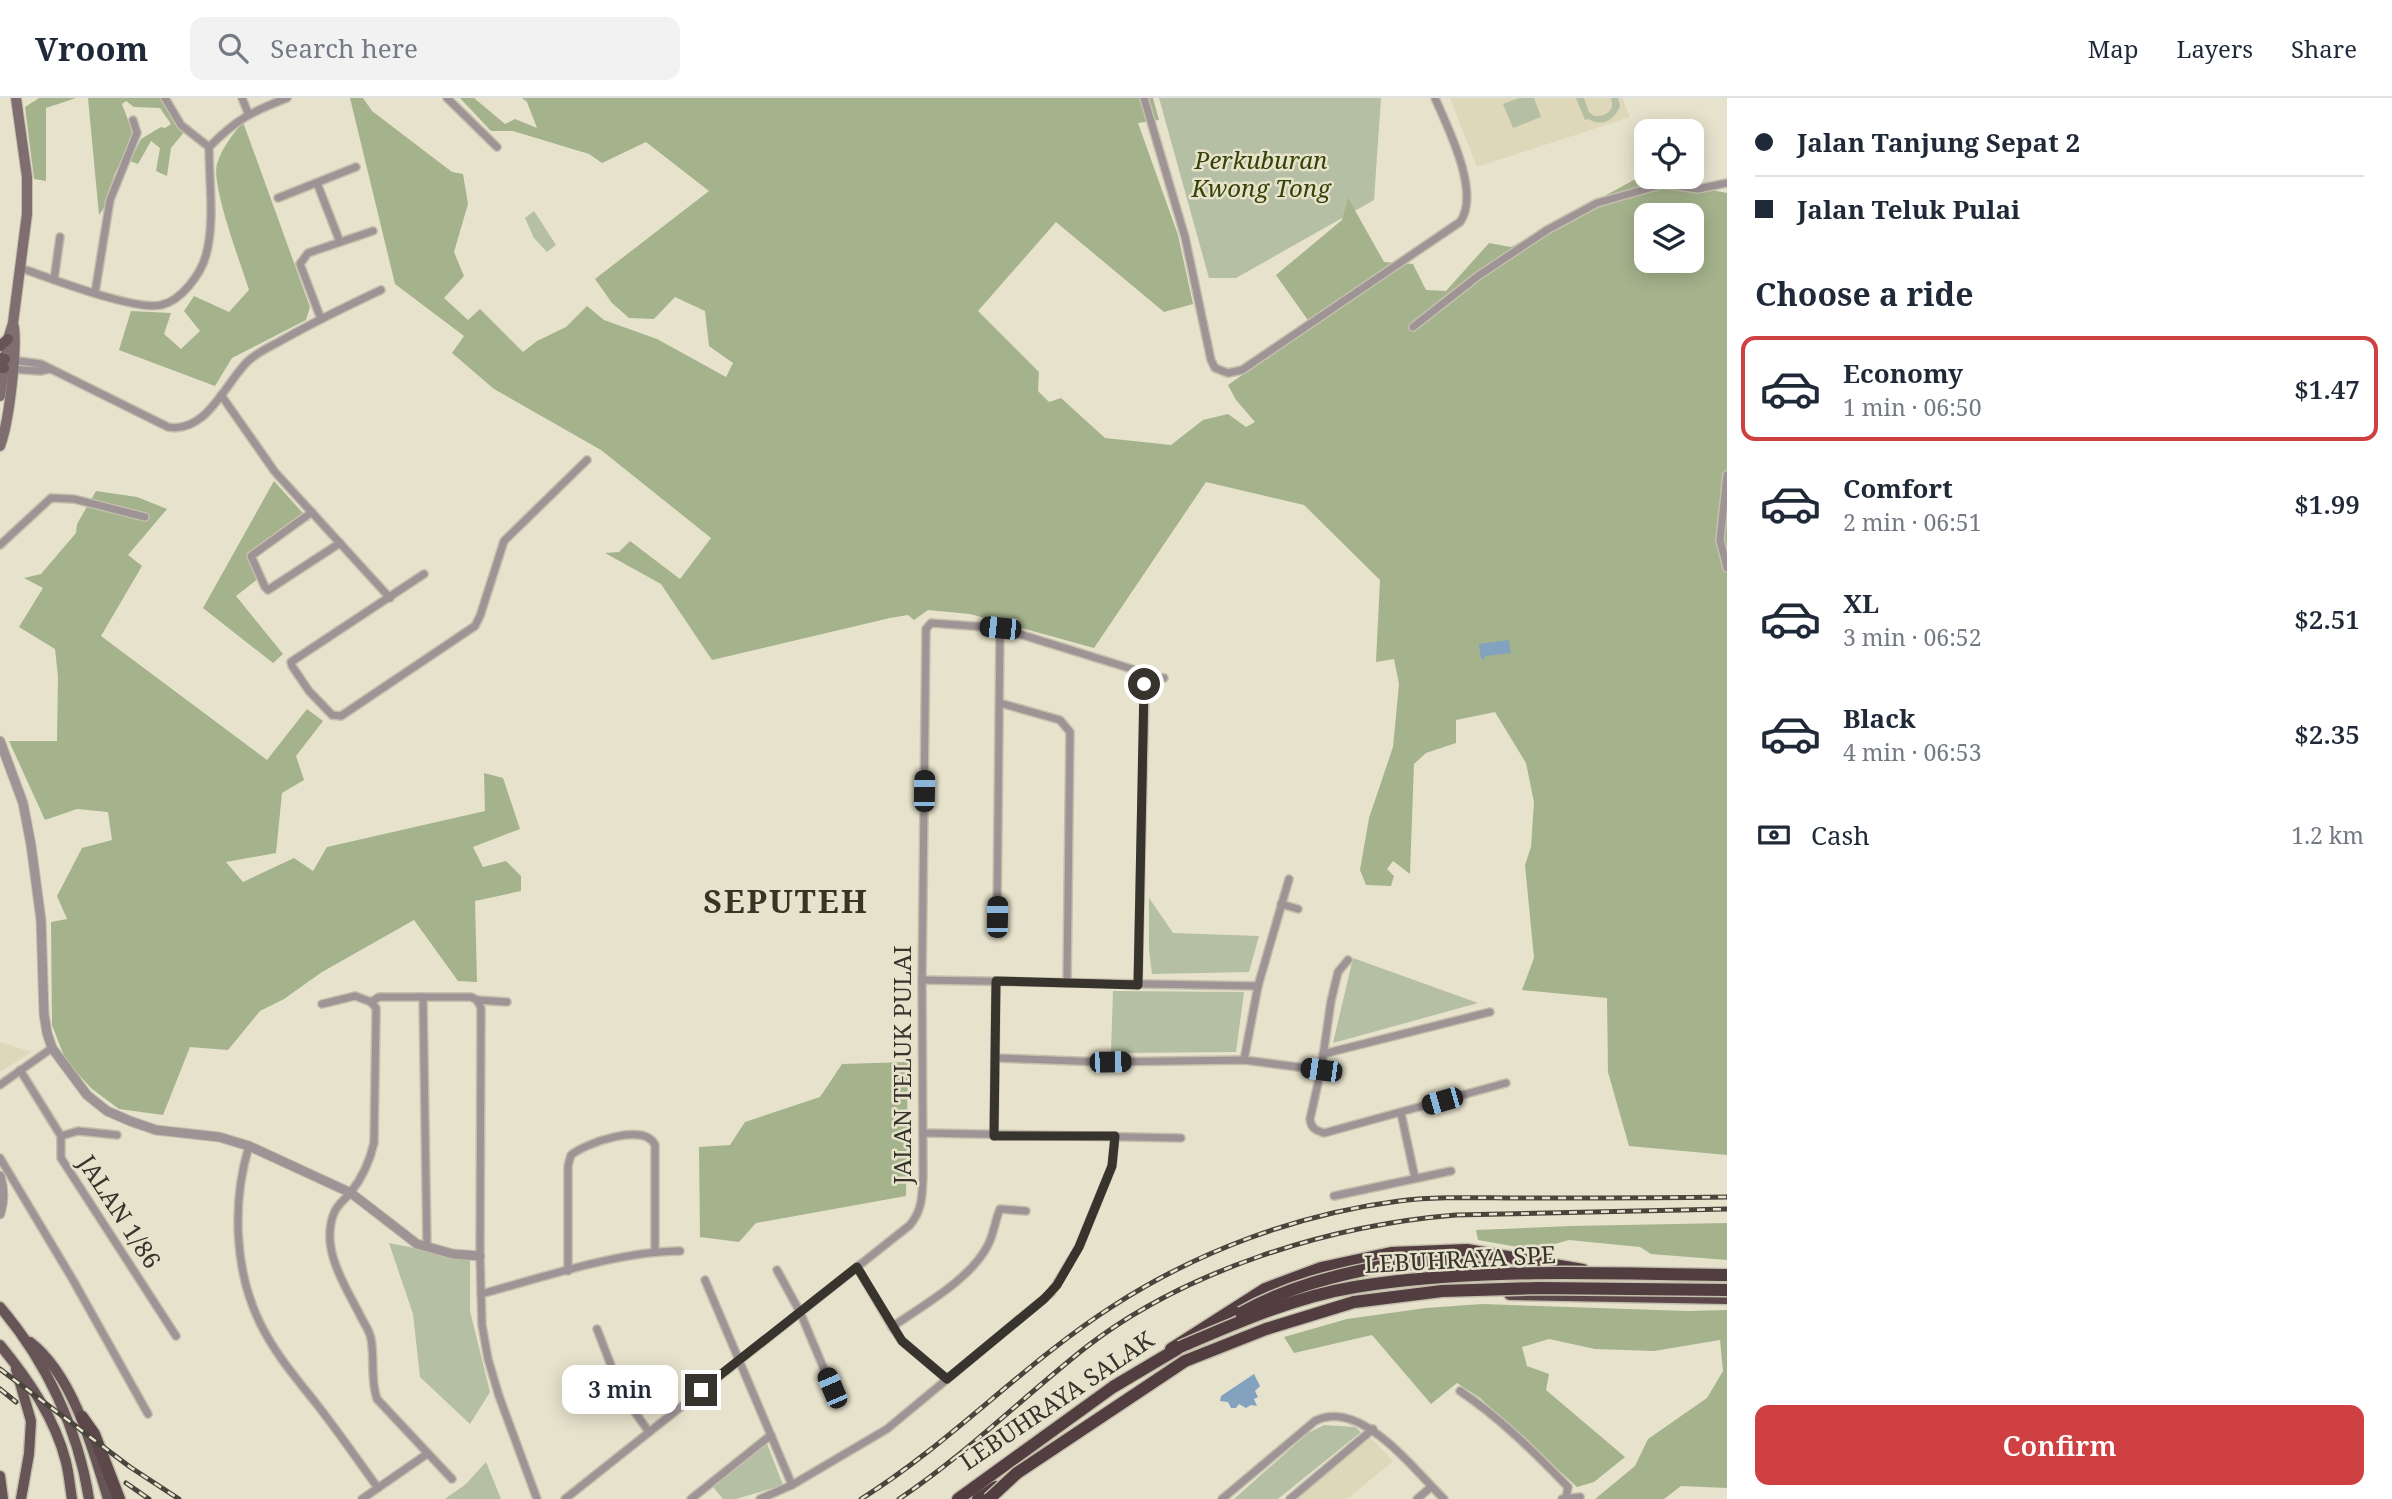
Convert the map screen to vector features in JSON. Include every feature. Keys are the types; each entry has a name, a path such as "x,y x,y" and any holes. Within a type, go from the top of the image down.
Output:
{"highway":[{"path":"1175,1348 1265,1289 1321,1268 1391,1253 1467,1250 1613,1275"},
{"path":"1175,1348 1269,1298 1332,1276 1388,1265 1439,1261 1527,1276"},
{"name":"LEBUHRAYA SALAK","path":"949,1499 1092,1397 1175,1348 1259,1311 1340,1289 1429,1276 1727,1275"},
{"name":"LEBUHRAYA SPE","path":"958,1499 1113,1387 1175,1348 1262,1311 1354,1287 1443,1278 1727,1275"},
{"name":"LEBUHRAYA SPE","path":"978,1499 1185,1361 1266,1329 1354,1302 1455,1291 1538,1288 1727,1290"},
{"name":"LEBUHRAYA SALAK","path":"988,1499 1098,1415 1181,1364 1265,1326 1312,1311 1382,1297 1434,1293 1727,1298"},
{"path":"82,1417 94,1434 119,1499"},
{"path":"988,1499 1017,1473"}],"main road":[{"path":"0,396 6,364 15,340 13,323 27,214 27,177 16,98"},
{"path":"0,446 4,432 4,342 13,323"},
{"path":"0,1298 16,1326"},
{"path":"0,1307 48,1359 82,1417 108,1499"},
{"path":"26,1338 71,1429 89,1499"},
{"path":"0,1345 26,1377 47,1414 66,1460 72,1499"},
{"path":"13,1360 31,1421 29,1454 21,1499"},
{"path":"1,1478 3,1499"}],"street":[{"path":"165,98 181,125 209,147"},
{"path":"242,98 248,113"},
{"path":"20,268 135,303 158,306 172,301 190,284 206,255 209,238 209,147 226,129 248,113 287,98"},
{"path":"447,98 497,147"},
{"path":"1144,98 1185,237 1211,360 1215,368 1228,373 1241,370 1460,222 1468,206 1466,182 1455,146 1435,98"},
{"path":"95,293 110,201 137,133 133,120"},
{"path":"278,198 356,167"},
{"path":"317,183 340,242"},
{"path":"1413,327 1490,268 1547,230 1597,203 1664,184 1698,189 1727,183"},
{"path":"321,319 300,264 303,258 308,253 373,231"},
{"path":"54,280 60,237"},
{"path":"6,364 40,371 51,369 168,427 189,426 221,395 249,360 321,319 381,290"},
{"path":"221,395 275,472 390,598"},
{"path":"424,574 291,662 309,691 332,715 341,716 478,622 504,541 587,460"},
{"path":"1727,477 1720,540 1727,568"},
{"path":"0,545 51,498 74,499 145,517"},
{"path":"312,512 250,556 268,590 340,543"},
{"name":"JALAN TELUK PULAI","path":"565,1499 910,1225 918,1215 922,1205 923,1133 926,629 936,622 1000,628"},
{"path":"997,917 1000,628 1132,669 1142,679 1145,690 1138,985"},
{"path":"1142,679 1164,678"},
{"path":"1000,704 1060,720 1070,732 1067,984"},
{"path":"0,741 23,803 32,845 41,920 44,1014 52,1048 87,1095 107,1111 130,1122 156,1130 219,1136 249,1146 351,1193 417,1244 453,1254 480,1256"},
{"path":"1244,1060 1258,986 1289,879"},
{"path":"1281,904 1298,909"},
{"path":"1348,960 1338,972 1331,1001 1321,1070 1310,1119 1315,1131 1324,1133 1506,1083"},
{"path":"922,980 1258,986"},
{"path":"994,1136 996,981"},
{"path":"322,1004 355,996 371,1002 376,1008 376,1129 370,1158 351,1193 341,1201 334,1213 330,1229 332,1253 371,1338 373,1387 377,1399 452,1479"},
{"path":"371,1002 379,997 471,997 477,1000 507,1002"},
{"path":"423,997 427,1247"},
{"path":"477,1000 481,1008 482,1325 499,1396 537,1499"},
{"path":"1323,1054 1490,1012"},
{"path":"0,1085 52,1048"},
{"path":"995,1058 1102,1062 1244,1060 1321,1070"},
{"name":"JALAN 1/86","path":"20,1070 61,1136 61,1158 176,1336"},
{"path":"1401,1112 1415,1178"},
{"path":"61,1136 78,1131 117,1135"},
{"path":"923,1133 1181,1138"},
{"path":"568,1270 570,1154 580,1147 601,1141 645,1135 652,1139 655,1145 654,1251"},
{"path":"760,1499 792,1485 877,1436 1044,1299 1057,1285 1079,1247 1112,1166 1115,1136"},
{"path":"249,1146 243,1167 239,1236 242,1273 260,1322 281,1358 379,1488"},
{"path":"0,1158 73,1280 148,1414"},
{"path":"1334,1196 1451,1171"},
{"path":"0,1176 3,1187 0,1214"},
{"path":"892,1327 935,1298 979,1260 990,1243 1000,1209 1026,1211"},
{"path":"481,1294 568,1270 654,1251 680,1251"},
{"path":"857,1267 902,1341 947,1379"},
{"path":"777,1270 800,1312 832,1388"},
{"path":"705,1280 792,1485"},
{"path":"597,1329 622,1394 649,1432"},
{"path":"1460,1391 1479,1404 1568,1487 1563,1499 1580,1497"},
{"path":"1222,1499 1315,1421 1325,1416 1344,1417 1373,1429 1444,1499"},
{"path":"1290,1499 1373,1429"},
{"path":"691,1499 771,1435"},
{"path":"362,1499 427,1454"},
{"path":"1417,1499 1432,1487"}],"shaded area":[{"path":"1450,98 1622,98 1630,117 1477,167"},
{"path":"0,1042 32,1052 0,1072"},
{"path":"1369,1436 1393,1461 1347,1499 1291,1499"}],"green space":[{"path":"39,98 76,98 46,108 46,181 34,179 25,107"},
{"path":"88,98 168,98 185,131 171,148 167,176 156,171 160,148 151,141 138,164 130,161 141,139 171,124 160,108 134,107 126,101 122,104 134,136 115,173 104,208 99,215"},
{"path":"350,98 363,98 372,111 452,172 463,174 468,204 454,252 464,276 444,298 468,320 480,309 523,352 537,341 566,327 587,306 604,320 657,339 726,377 733,363 709,346 705,311 675,297 654,319 629,318 612,303 595,279 709,191 646,142 602,163 589,154 513,131 491,131 460,98 474,98 505,124 515,119 537,128 527,102 522,98 1153,98 1159,120 1138,123 1178,235 1193,304 1164,312 1056,222 978,311 1039,372 1038,391 1049,402 1061,398 1105,438 1171,445 1203,420 1228,414 1246,427 1255,422 1236,400 1228,385 1312,326 1276,275 1342,220 1348,198 1384,262 1413,264 1426,290 1446,291 1489,243 1511,247 1634,180 1634,189 1704,188 1727,193 1727,1155 1629,1146 1608,1072 1607,998 1522,990 1534,958 1525,865 1531,847 1534,802 1526,763 1495,712 1456,720 1456,743 1426,753 1414,764 1410,874 1393,861 1387,869 1394,876 1391,886 1366,885 1360,870 1369,818 1393,747 1399,684 1394,659 1376,662 1380,580 1304,505 1206,482 1094,648 970,614 928,610 914,620 908,615 890,618 712,660 661,584 605,553 619,552 630,541 680,579 711,538 601,450 494,389 452,353 464,336 395,284"},
{"name":"Perkuburan Kwong Tong","path":"1159,98 1381,98 1374,200 1236,278 1209,278"},
{"path":"1519,98 1534,98 1541,117 1513,128 1503,104"},
{"path":"1576,98 1584,98 1589,112 1594,116 1611,110 1611,98 1618,98 1620,106 1607,121 1585,120"},
{"path":"243,122 310,307 306,320 232,358 215,386 119,350 131,311 171,313 164,334 181,349 200,331 184,311 194,296 229,312 249,290 222,207 216,175 222,153"},
{"path":"534,211 556,245 547,252 534,238 525,218"},
{"path":"274,481 310,521 296,520 247,558 260,577 236,596 283,654 273,663 203,608"},
{"path":"96,491 137,497 167,509 128,555 142,566 101,636 267,760 307,709 323,721 296,756 304,780 282,793 276,853 226,862 243,882 294,858 313,871 327,847 485,811 484,773 503,778 520,829 473,847 483,867 506,861 521,876 521,891 475,901 477,982 458,981 414,920 260,1011 228,1050 190,1047 163,1115 119,1109 92,1089 66,1061 52,1025 51,922 67,919 57,896 82,848 112,840 108,812 77,809 45,820 9,741 57,741 58,677 55,649 19,627 43,588 24,578 41,574 76,533 77,524"},
{"path":"1149,898 1173,933 1259,936 1249,972 1152,974"},
{"path":"1353,958 1478,1003 1333,1043"},
{"path":"1113,991 1244,992 1236,1052 1111,1053"},
{"path":"908,1062 906,1196 756,1223 739,1242 700,1237 699,1147 730,1145 745,1122 820,1097 842,1064"},
{"path":"1727,1223 1727,1260 1651,1254 1640,1247 1569,1240 1534,1250 1478,1240 1476,1230 1571,1226"},
{"path":"389,1243 470,1259 470,1311 490,1392 470,1424 420,1377 413,1314"},
{"path":"1482,1304 1727,1310 1727,1488 1681,1486 1664,1499 1595,1499 1635,1466 1648,1439 1707,1398 1723,1371 1720,1340 1654,1351 1595,1349 1549,1339 1522,1347 1527,1366 1549,1374 1546,1390 1625,1457 1594,1482 1577,1487 1480,1398 1457,1383 1431,1404 1372,1335 1294,1353 1284,1337 1347,1319 1426,1308"},
{"path":"1324,1425 1355,1427 1361,1432 1278,1499 1234,1499 1308,1433"},
{"path":"766,1441 783,1485 736,1499 723,1499 713,1487"},
{"path":"486,1462 501,1499 445,1499 466,1484"}],"water":[{"path":"1509,640 1511,653 1485,656 1485,659 1481,659 1479,644"},
{"path":"1254,1374 1260,1386 1255,1391 1258,1397 1254,1399 1257,1406 1246,1408 1239,1404 1236,1408 1231,1408 1228,1402 1220,1401 1221,1396"}],"railway":[{"path":"861,1499 926,1453 1049,1352 1113,1306 1179,1268 1287,1225 1361,1207 1414,1199 1727,1197"},
{"path":"899,1499 970,1445 1085,1348 1124,1320 1213,1274 1261,1256 1359,1229 1456,1215 1727,1209"},
{"path":"0,1369 130,1467 179,1499"},
{"path":"0,1389 16,1402"},
{"path":"126,1483 149,1499"}],"district":[{"name":"SEPUTEH","path":"786,902"}],"route":[{"path":"701,1390 857,1267 902,1341 947,1379 1044,1299 1057,1285 1079,1247 1112,1166 1115,1136 994,1136 996,981 1138,985 1144,684"}]}
